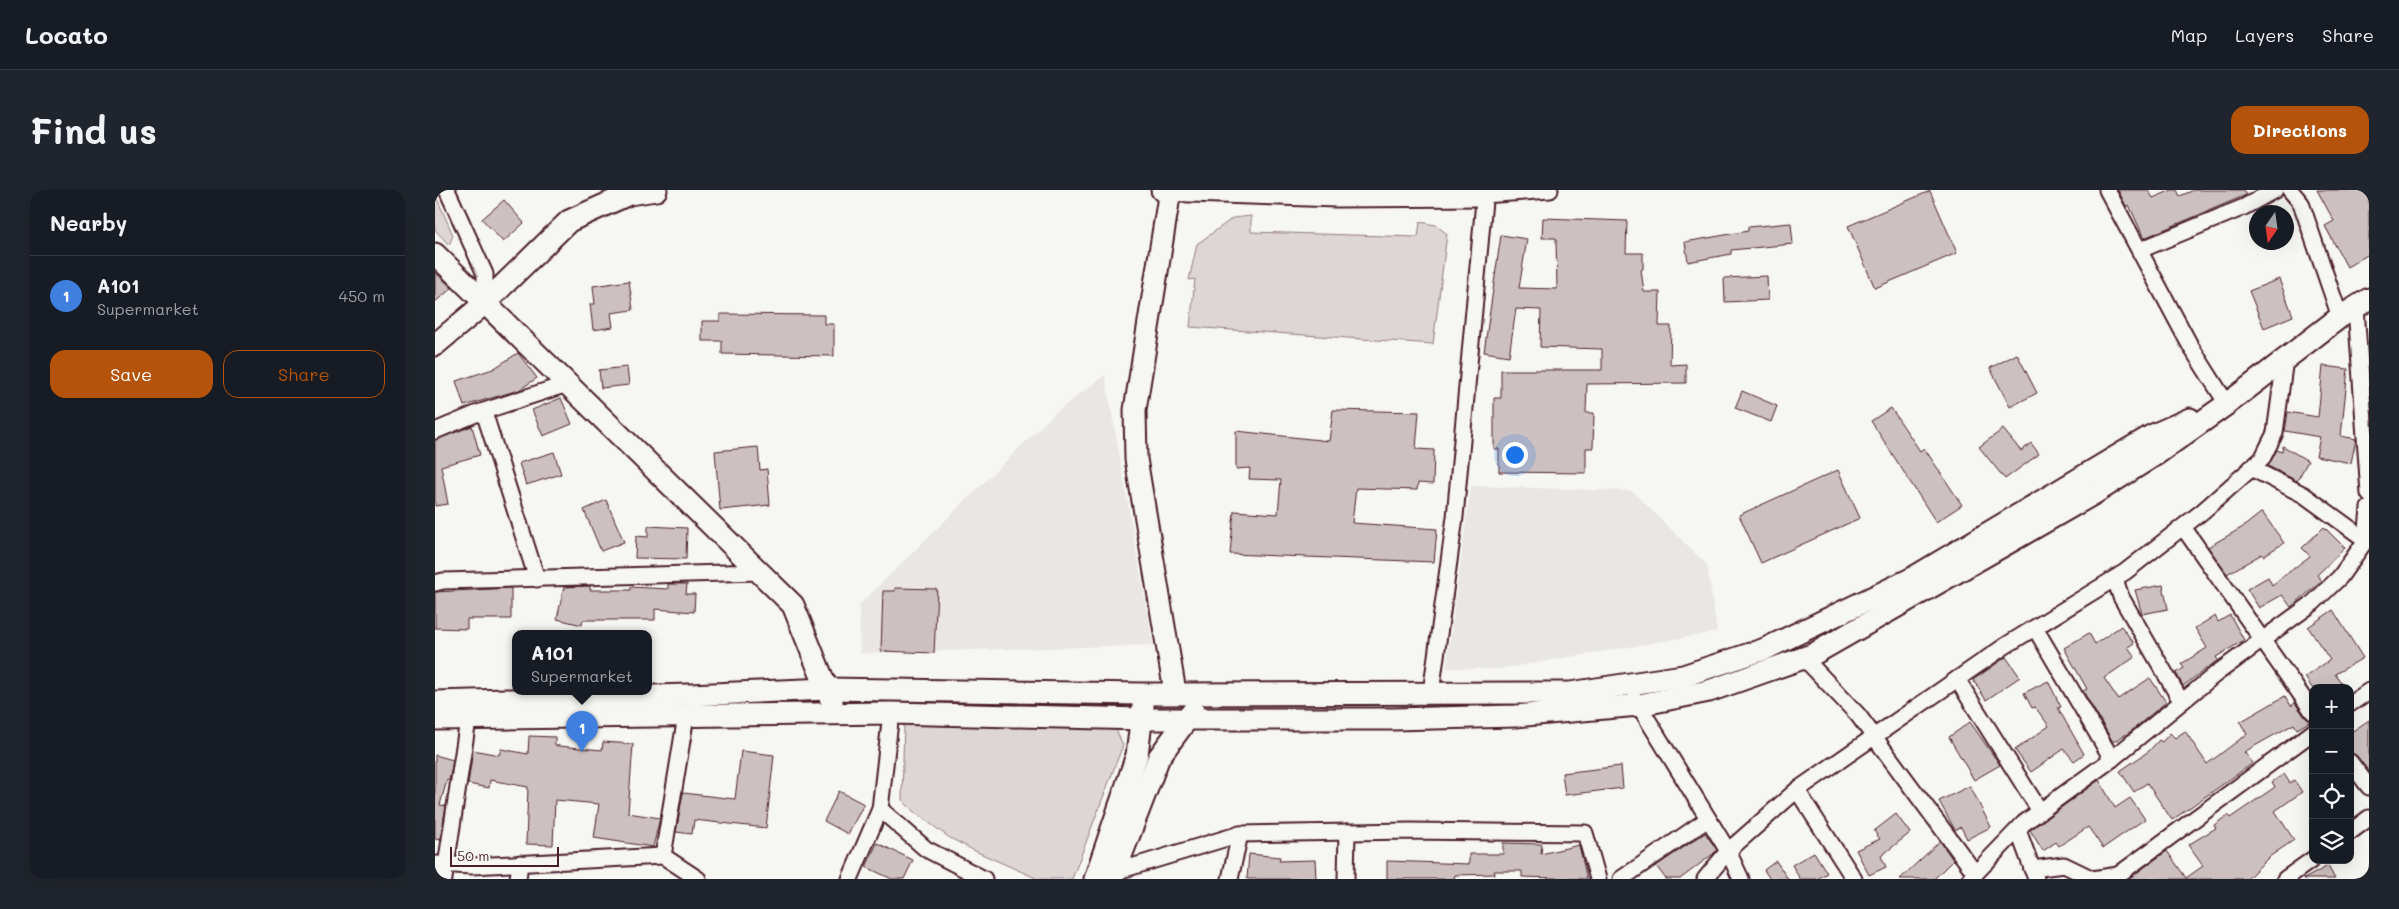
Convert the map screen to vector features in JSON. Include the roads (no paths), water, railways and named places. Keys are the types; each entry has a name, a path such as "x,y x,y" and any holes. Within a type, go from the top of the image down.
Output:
{"main road":[{"path":"435,345 485,303 569,221 609,196 657,190"},
{"path":"1162,190 1336,196 1484,193"},
{"path":"1170,190 1135,410 1136,459 1175,692"},
{"path":"435,254 793,605 828,688 835,714"},
{"path":"435,719 891,713 1142,720 1517,716 1639,705 1709,691 1804,658 2095,493 2155,455 2227,404 2355,308"},
{"path":"435,702 689,695 828,688 1143,694 1175,692 1570,693 1683,676 1773,646 1911,579 2151,436 2227,404"},
{"path":"1107,877 1159,758 1206,693"},
{"path":"1107,877 1137,755 1142,720 1143,694"}],"street":[{"path":"447,190 485,274 485,303"},
{"path":"1431,693 1455,517 1484,193 1550,190"},
{"path":"2107,190 2191,347 2227,404"},
{"path":"2140,250 2244,207 2275,190"},
{"path":"2290,190 2301,203 2355,308 2369,494"},
{"path":"1705,879 1728,851 1797,790 1957,679 2115,579 2183,526 2262,459 2275,433 2285,359"},
{"path":"435,431 567,384"},
{"path":"484,412 537,579"},
{"path":"2251,468 2304,495 2368,540"},
{"path":"1804,658 1858,715 1973,877 2018,830 2040,811 2112,759 2181,701 2261,640 2313,604 2340,577 2368,540 2369,508"},
{"path":"2183,526 2309,706"},
{"path":"435,583 443,580 760,572"},
{"path":"2115,579 2121,597 2181,701"},
{"path":"2035,628 2112,759"},
{"path":"1957,679 2040,811"},
{"path":"1626,684 1728,851 1741,879"},
{"path":"2354,701 2369,691"},
{"path":"850,879 880,809 891,713"},
{"path":"663,856 686,716"},
{"path":"468,720 442,869 663,856 698,879"},
{"path":"2018,830 2034,874 2065,865 2093,879 2118,875 2309,735"},
{"path":"2354,767 2369,788"},
{"path":"1797,790 1854,879"},
{"path":"880,809 926,849 984,879"},
{"path":"2354,829 2369,818"},
{"path":"1621,879 1707,819"},
{"path":"1107,877 1240,834 1347,832 1585,833 1598,879"},
{"path":"1346,879 1347,832"},
{"path":"1230,879 1240,834"},
{"path":"2285,879 2309,862"},
{"path":"519,879 521,864"}],"place":[{"name":"A101","path":"582,752"}]}
